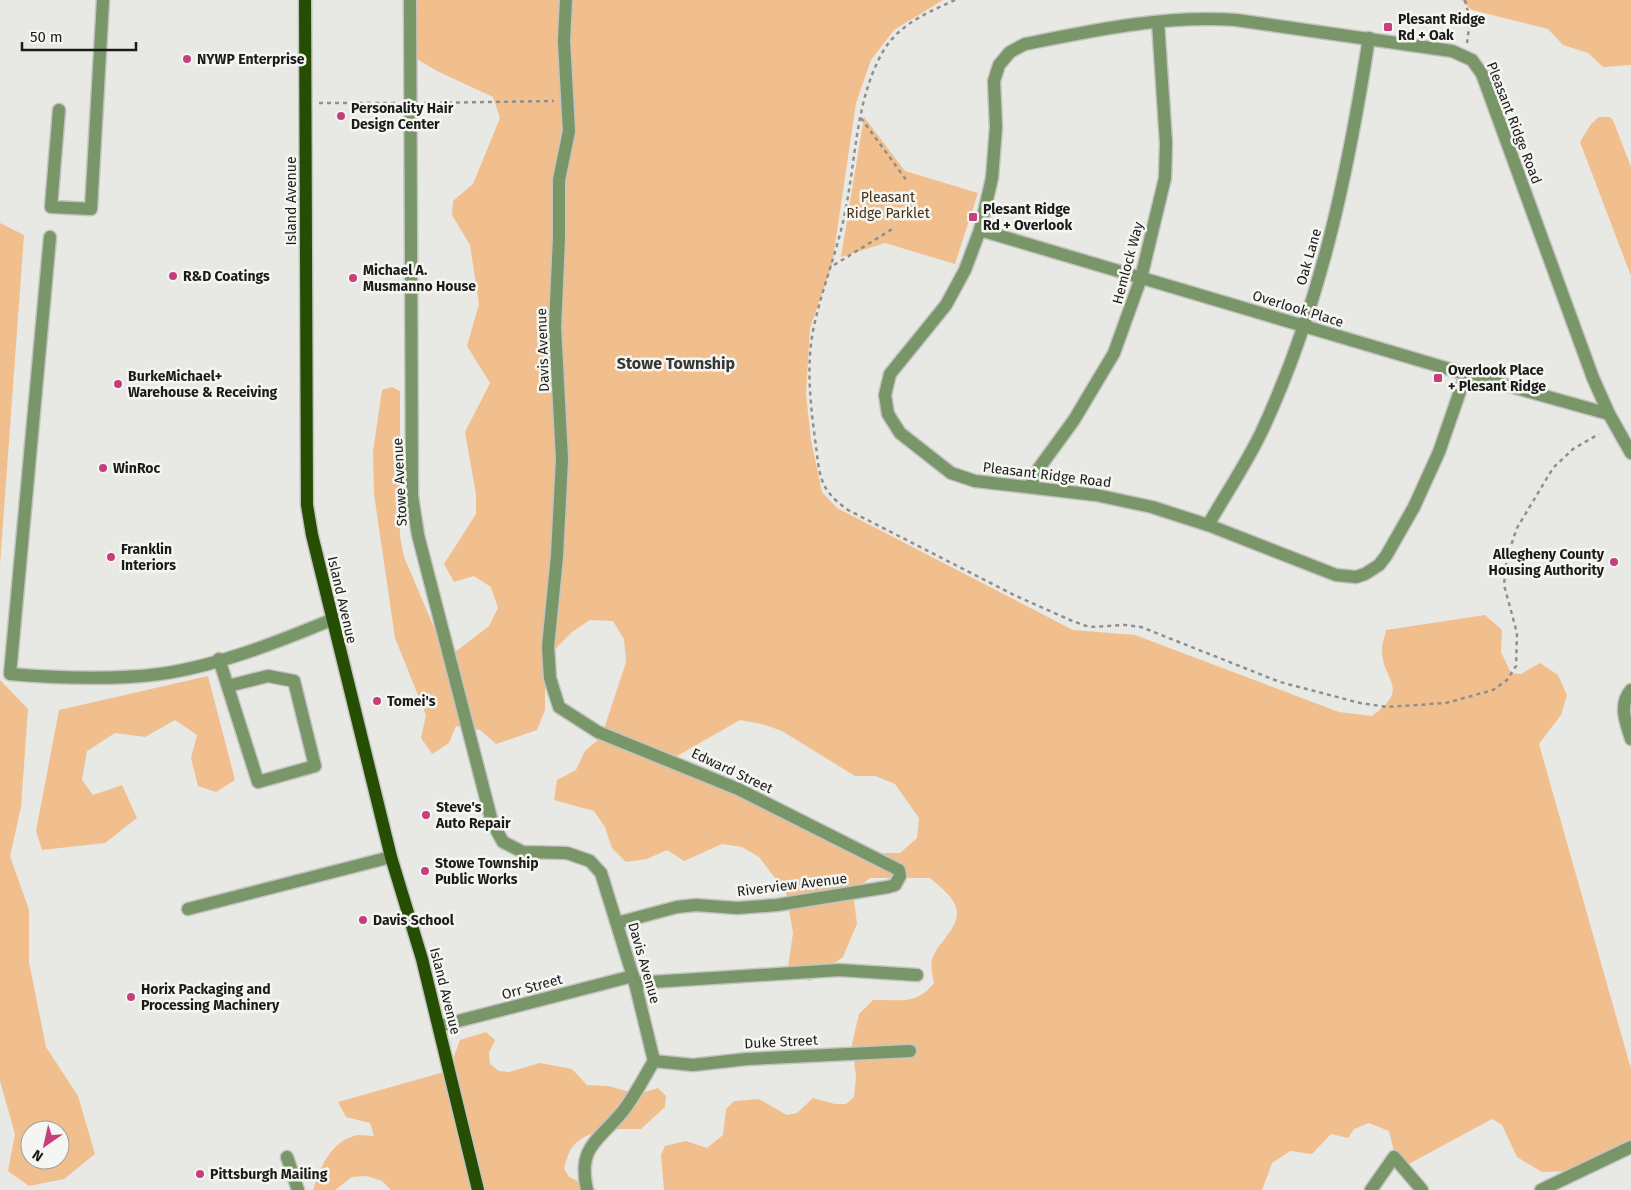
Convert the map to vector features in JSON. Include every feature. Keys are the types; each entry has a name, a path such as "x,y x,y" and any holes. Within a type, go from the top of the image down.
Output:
{"main road":[{"name":"Island Avenue","path":"305,0 308,505 312,535 331,620 391,857 422,960 478,1190"}],"street":[{"path":"59,110 52,207 91,209 103,0"},
{"name":"Stowe Avenue","path":"410,0 412,496 418,535 492,822 503,842 523,852 567,853 590,861 601,874"},
{"name":"Davis Avenue","path":"555,700 550,678 548,647 557,556 562,459 555,327 559,237 559,180 569,130 564,41 566,0"},
{"name":"Pleasant Ridge Road","path":"1466,374 1439,452 1414,507 1386,556 1372,570 1356,576 1336,575 1208,525 1152,507 1096,494 975,481 951,473 900,433 888,414 885,395 890,374 946,305 965,270 980,230 992,178 996,127 994,82 999,65 1010,52 1025,44 1158,22 1207,18 1236,20 1369,38 1463,55 1472,60 1482,74 1593,378 1609,414 1631,453"},
{"name":"Hemlock Way","path":"1030,486 1039,468 1074,420 1114,353 1141,278 1165,178 1166,143 1158,22"},
{"name":"Oak Lane","path":"1208,525 1261,434 1304,326 1333,226 1355,124 1369,38"},
{"name":"Overlook Place","path":"980,230 1466,374 1609,414"},
{"path":"50,237 10,674 55,678 158,674 189,669 271,643 331,620"},
{"path":"219,659 258,782 315,766 294,681 268,676 228,686"},
{"path":"1631,690 1623,707 1631,739"},
{"name":"Edward Street","path":"555,700 558,707 598,732 738,789 899,870"},
{"path":"188,909 391,857"},
{"name":"Riverview Avenue","path":"617,923 677,907 737,908 777,905 888,888 898,882 899,870"},
{"name":"Davis Avenue","path":"601,874 634,979 654,1061"},
{"name":"Orr Street","path":"439,1026 634,979 839,970 917,975"},
{"name":"Duke Street","path":"654,1061 693,1065 747,1059 910,1050"},
{"path":"587,1190 583,1173 585,1156 602,1132 624,1111 654,1061"},
{"path":"1540,1190 1631,1147"},
{"path":"287,1157 298,1190"},
{"path":"1371,1190 1394,1157 1422,1190"}],"path":[{"path":"955,0 926,13 905,26 891,39 880,55 861,118 847,202 832,265 814,326 809,357 809,399 820,475 825,489 835,501 1014,595 1089,627 1125,625 1141,627 1280,682 1360,703 1387,707 1446,703 1494,690 1507,680 1516,666 1517,633 1504,585 1507,557 1517,528 1553,468 1573,449 1599,434"},
{"path":"1463,55 1470,20 1465,0"},
{"path":"305,103 568,101"},
{"path":"861,118 908,181"},
{"path":"832,265 894,228"}],"green space":[{"path":"412,0 943,0 894,30 871,60 856,103 832,265 810,328 806,394 811,440 822,492 837,508 1073,630 1135,635 1339,712 1372,716 1390,698 1393,691 1392,684 1383,660 1382,649 1386,630 1485,615 1502,630 1501,652 1511,673 1521,674 1540,663 1558,675 1567,695 1561,715 1539,744 1631,1069 1631,1146 1577,1171 1542,1172 1517,1157 1502,1125 1492,1119 1405,1166 1395,1156 1389,1131 1369,1123 1354,1129 1348,1138 1331,1134 1312,1154 1290,1151 1272,1163 1262,1190 664,1190 661,1155 665,1146 686,1141 707,1148 723,1135 726,1109 734,1101 759,1099 787,1115 797,1113 813,1098 835,1104 846,1104 854,1097 856,1077 852,1044 859,1014 873,1000 907,1000 921,995 934,983 931,962 938,948 953,927 957,911 951,898 930,878 870,878 853,892 857,924 843,957 810,981 787,973 793,933 786,892 759,857 742,847 722,844 684,861 667,850 647,859 626,862 612,848 605,827 594,811 554,800 557,780 576,770 585,751 600,738 724,787 864,859 885,853 900,853 917,838 919,818 895,784 875,776 855,776 782,731 762,724 740,720 677,756 604,729 626,662 624,639 613,621 590,620 572,632 557,647 545,665 545,710 537,730 496,744 480,730 456,726 449,743 432,754 421,738 426,715 395,638 374,494 373,452 382,390 392,387 400,391 400,536 404,557 439,639 455,652 489,626 498,608 491,587 474,576 454,582 444,564 476,514 476,494 465,432 490,383 467,346 479,304 470,245 452,215 453,201 473,184 500,118 493,97 437,71 412,56"},
{"path":"1461,0 1631,0 1631,65 1603,67 1588,53 1563,45 1548,29 1472,10"},
{"name":"Pleasant Ridge Parklet","path":"864,117 905,171 978,193 955,264 885,243 841,257"},
{"path":"1599,117 1610,117 1613,120 1631,167 1631,276 1580,142 1591,124"},
{"path":"0,223 24,235 0,565"},
{"path":"208,676 235,780 216,792 198,786 191,758 197,735 175,720 145,737 115,733 87,751 82,780 93,795 122,785 137,818 105,843 42,850 36,831 59,710"},
{"path":"0,680 28,709 21,807 10,856 29,910 29,962 46,1047 78,1096 95,1154 64,1179 29,1186 8,1171 15,1134 0,1081"},
{"path":"486,1032 495,1040 489,1053 490,1064 499,1071 509,1072 540,1063 572,1069 587,1085 608,1086 638,1094 658,1088 666,1096 665,1107 641,1129 594,1133 577,1142 571,1149 564,1168 569,1177 597,1190 484,1190 453,1059 460,1040"},
{"path":"444,1072 473,1190 391,1190 382,1181 367,1176 352,1177 335,1190 313,1190 323,1164 334,1149 349,1138 358,1135 374,1136 370,1123 346,1117 338,1102"}],"place":[{"name":"Plesant Ridge Rd + Oak","path":"1388,27"},
{"name":"NYWP Enterprise","path":"187,59"},
{"name":"Personality Hair Design Center","path":"341,116"},
{"name":"Plesant Ridge Rd + Overlook","path":"973,217"},
{"name":"R&D Coatings","path":"173,276"},
{"name":"Michael A. Musmanno House","path":"353,278"},
{"name":"Overlook Place + Plesant Ridge","path":"1438,378"},
{"name":"BurkeMichael+ Warehouse & Receiving","path":"118,384"},
{"name":"WinRoc","path":"103,468"},
{"name":"Franklin Interiors","path":"111,557"},
{"name":"Allegheny County Housing Authority","path":"1614,562"},
{"name":"Tomei's","path":"377,701"},
{"name":"Steve's Auto Repair","path":"426,815"},
{"name":"Stowe Township Public Works","path":"425,871"},
{"name":"Davis School","path":"363,920"},
{"name":"Horix Packaging and Processing Machinery","path":"131,997"},
{"name":"Pittsburgh Mailing","path":"200,1174"}],"district":[{"name":"Stowe Township","path":"676,363"}]}
